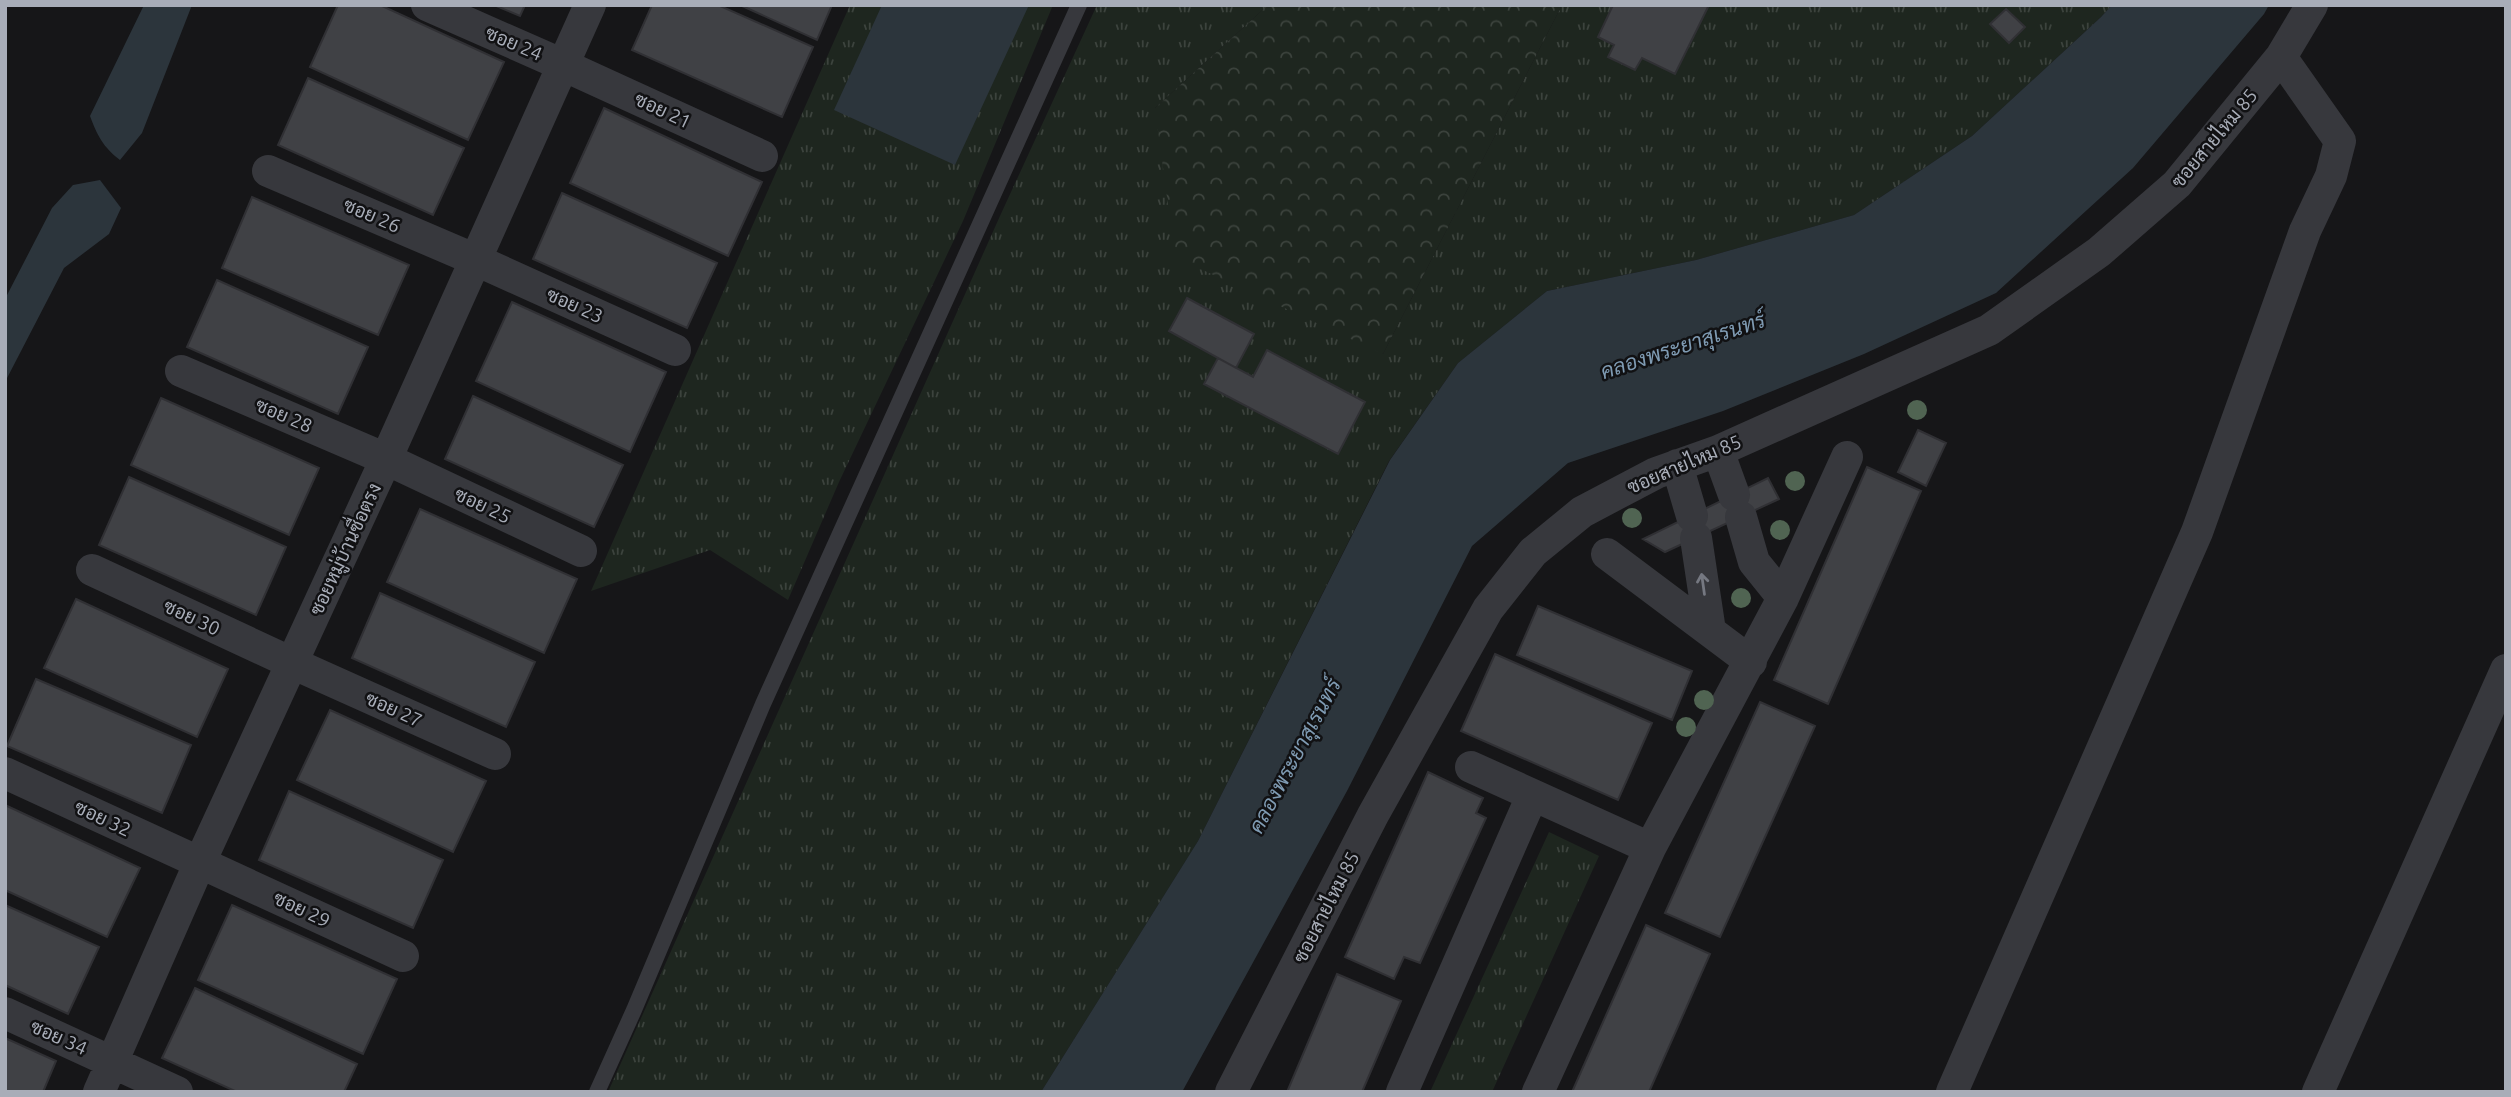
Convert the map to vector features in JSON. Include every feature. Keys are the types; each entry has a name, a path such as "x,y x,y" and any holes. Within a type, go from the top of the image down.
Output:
{"street":[{"name":"ซอย 24","path":"427,5 563,65"},
{"name":"ซอยหมู่บ้านซื่อตรง","path":"99,1092 200,862 386,459 590,5"},
{"name":"ซอยสายไหม 85","path":"1231,1092 1373,815 1488,609 1533,552 1581,512 1656,473 1718,451 1989,330 2099,252 2177,184 2281,58 2312,5"},
{"path":"1952,1092 2197,532 2305,231 2331,176 2340,141 2281,58"},
{"name":"ซอย 21","path":"563,65 762,156"},
{"name":"ซอย 26","path":"268,171 475,260"},
{"name":"ซอย 23","path":"475,260 675,350"},
{"name":"ซอย 28","path":"181,371 386,459"},
{"path":"1718,451 1754,562 1783,598"},
{"path":"1538,1092 1650,848 1751,662 1847,457"},
{"name":"ซอย 25","path":"386,459 581,551"},
{"path":"1677,465 1694,527 1710,631"},
{"path":"1607,554 1751,662"},
{"name":"ซอย 30","path":"92,570 292,663"},
{"name":"ซอย 27","path":"292,663 495,754"},
{"path":"2318,1092 2506,670"},
{"path":"1471,767 1650,848"},
{"name":"ซอย 32","path":"5,773 200,862"},
{"path":"1402,1092 1532,796"},
{"name":"ซอย 29","path":"200,862 403,956"},
{"name":"ซอย 34","path":"5,1013 177,1092"}],"lane":[{"path":"597,1092 763,704 1079,5"}],"green space":[{"path":"850,5 1053,5 963,221 839,482 788,600 710,550 591,591"},
{"path":"1097,5 1268,5 1155,108 1383,354 1562,5 2112,5 1972,136 1854,215 1696,260 1547,291 1458,363 1389,461 1198,841 1041,1092 608,1092 1000,216"},
{"path":"1268,5 1562,5 1383,354 1175,257 1155,108"},
{"path":"1549,832 1599,856 1492,1092 1430,1092"}],"water":[{"path":"144,5 192,5 142,133 120,160 101,140 90,116"},
{"path":"882,5 1029,5 955,165 834,110"},
{"name":"คลองพระยาสุเรนทร์","path":"2112,5 2269,5 2133,168 1996,293 1864,354 1723,411 1568,463 1472,546 1347,791 1182,1092 1041,1092 1198,841 1390,460 1458,363 1547,291 1696,260 1854,215 1972,136"},
{"path":"100,180 121,208 109,234 64,268 5,382 5,299 52,208 73,185"}],"building":[{"path":"338,5 380,5 504,62 468,140 310,67"},
{"path":"494,5 525,5 520,16"},
{"path":"652,5 718,5 813,47 782,117 632,50"},
{"path":"740,5 832,5 817,40"},
{"path":"1613,5 1709,5 1675,74 1642,58 1635,70 1608,57 1614,45 1598,37"},
{"path":"2006,9 2025,27 2009,43 1990,24"},
{"path":"308,78 464,148 433,215 278,145"},
{"path":"604,108 762,182 728,256 570,183"},
{"path":"562,193 717,263 687,328 533,259"},
{"path":"252,197 409,265 378,335 222,268"},
{"path":"217,280 368,347 338,414 187,347"},
{"path":"1187,298 1254,334 1236,368 1169,331"},
{"path":"512,302 666,372 630,452 476,381"},
{"path":"1267,350 1365,402 1338,454 1204,384 1218,358 1253,377"},
{"path":"473,396 623,465 594,527 445,459"},
{"path":"161,398 319,468 289,535 131,465"},
{"path":"1918,430 1946,443 1926,486 1898,472"},
{"path":"1867,467 1921,491 1828,704 1774,680"},
{"path":"129,477 286,547 256,615 99,545"},
{"path":"1768,478 1779,499 1665,552 1643,539"},
{"path":"420,509 577,579 544,653 387,582"},
{"path":"380,593 535,662 506,727 352,658"},
{"path":"76,599 228,669 197,737 44,668"},
{"path":"1538,606 1692,671 1672,720 1517,655"},
{"path":"1495,654 1652,723 1618,800 1461,731"},
{"path":"36,679 191,745 162,813 7,746"},
{"path":"1760,702 1815,726 1720,937 1665,913"},
{"path":"330,710 486,781 453,852 297,780"},
{"path":"1428,772 1483,798 1476,813 1486,818 1420,963 1404,957 1394,979 1345,957"},
{"path":"289,791 443,860 413,928 259,860"},
{"path":"5,805 140,868 107,937 5,890"},
{"path":"5,905 99,947 68,1014 5,985"},
{"path":"232,905 397,979 363,1054 198,980"},
{"path":"1646,925 1710,954 1649,1092 1572,1092"},
{"path":"1337,974 1401,1001 1362,1092 1287,1092"},
{"path":"195,988 357,1064 344,1092 237,1092 162,1058"},
{"path":"5,1038 56,1061 43,1092 5,1092"}]}
